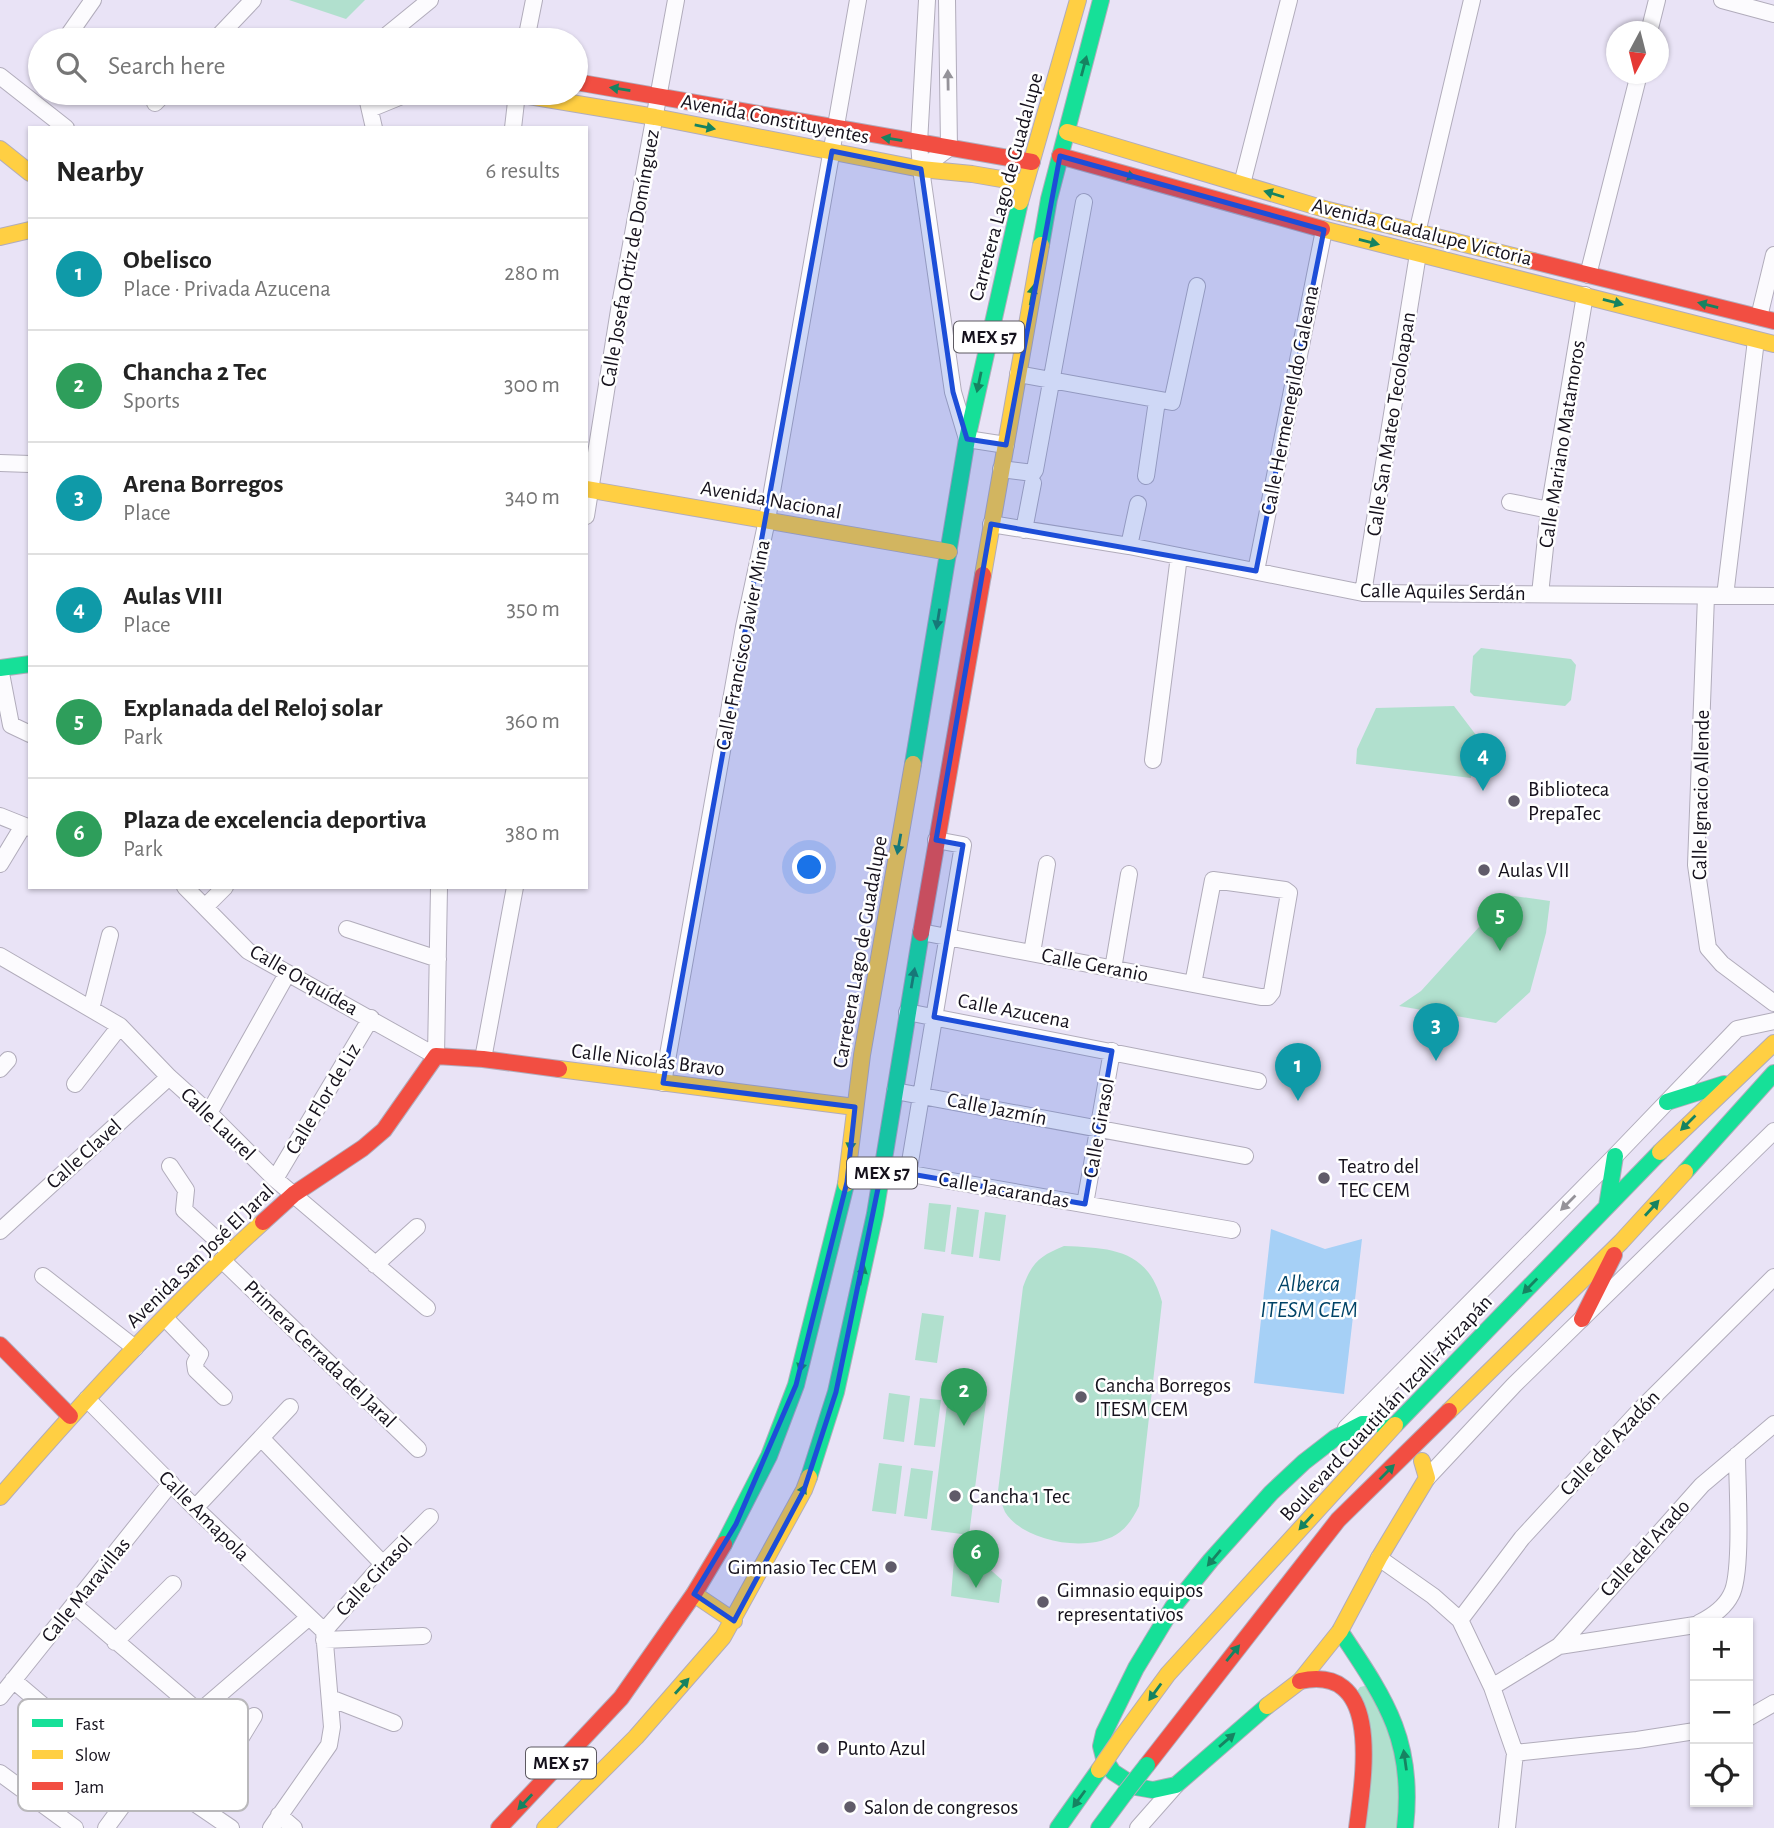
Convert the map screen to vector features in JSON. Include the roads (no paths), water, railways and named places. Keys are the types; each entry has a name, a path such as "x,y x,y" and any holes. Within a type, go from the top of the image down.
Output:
{"main road":[{"name":"Carretera Lago de Guadalupe","path":"545,1828 636,1737 713,1651 734,1621 804,1490 822,1441 862,1276 895,1091 881,1058 949,552 967,439 1024,183 1078,0"},
{"name":"Carretera Lago de Guadalupe","path":"499,1828 621,1698 694,1594 736,1524 769,1456 796,1385 847,1182 855,1107 907,1012 1049,199 1101,0"},
{"name":"Avenida Constituyentes","path":"588,84 1032,162"},
{"name":"Avenida Constituyentes","path":"586,105 921,169 1024,183"},
{"name":"Avenida Guadalupe Victoria","path":"1067,132 1417,233 1766,319"},
{"path":"0,149 28,171"},
{"name":"Avenida Guadalupe Victoria","path":"1060,156 1324,230 1774,344"},
{"path":"0,237 28,230"},
{"name":"Avenida Nacional","path":"589,489 949,552"},
{"path":"0,668 28,664"},
{"path":"1759,1055 1765,1038 1774,1028"},
{"name":"Boulevard Cuautitlán Izcalli-Atizapán","path":"1058,1828 1168,1674 1374,1447 1607,1206 1730,1082 1774,1043"},
{"name":"Calle Nicolás Bravo","path":"436,1056 483,1059 855,1107"},
{"name":"Avenida San José El Jaral","path":"0,1497 70,1416 226,1256 294,1194 363,1148 384,1130 436,1056"},
{"name":"Boulevard Cuautitlán Izcalli-Atizapán","path":"1099,1828 1338,1520 1621,1241 1774,1073"},
{"path":"1667,1102 1730,1082"},
{"path":"1607,1206 1615,1156"},
{"path":"1582,1319 1621,1241"},
{"path":"0,1345 70,1416"},
{"path":"1383,1424 1372,1420 1351,1429 1306,1458 1274,1488 1173,1607 1141,1659 1104,1733 1101,1746 1104,1758 1113,1772 1136,1787 1153,1790 1176,1785 1259,1712 1300,1681 1340,1631 1379,1558 1427,1478 1422,1461"},
{"path":"1267,1565 1262,1575 1263,1581 1267,1586 1285,1588"},
{"path":"694,1594 734,1621"},
{"path":"1340,1631 1393,1716 1406,1758 1408,1812 1405,1828"},
{"path":"1300,1681 1321,1678 1336,1683 1350,1694 1361,1713 1364,1734 1357,1828"},
{"path":"1350,1694 1357,1684 1372,1680"}],"street":[{"path":"73,28 93,0"},
{"path":"226,28 253,0"},
{"path":"396,28 430,0"},
{"path":"528,28 534,0"},
{"name":"Calle Josefa Ortiz de Domínguez","path":"589,489 676,0"},
{"name":"Calle Francisco Javier Mina","path":"663,1083 744,628 767,520 858,0"},
{"path":"927,0 919,143 953,392 967,439 1006,445"},
{"path":"921,169 949,148 947,0"},
{"path":"1242,184 1289,0"},
{"path":"1417,233 1472,0"},
{"path":"1652,21 1657,0"},
{"path":"1722,0 1774,13"},
{"path":"0,76 28,98"},
{"path":"1588,275 1636,84"},
{"path":"37,105 63,126"},
{"path":"369,105 374,126"},
{"path":"513,126 516,105"},
{"path":"1001,469 1028,474 1035,470 1084,202"},
{"name":"Calle Hermenegildo Galeana","path":"1256,571 1324,230"},
{"name":"Calle San Mateo Tecoloapan","path":"1363,593 1418,254"},
{"path":"1766,319 1774,255"},
{"path":"1018,374 1169,403 1173,400 1197,286"},
{"name":"Calle Mariano Matamoros","path":"1540,594 1549,510 1585,295"},
{"path":"1725,596 1756,340"},
{"path":"1146,476 1157,401"},
{"path":"0,463 28,464"},
{"path":"1024,530 1033,483"},
{"path":"1510,502 1549,510"},
{"path":"1129,546 1138,504"},
{"name":"Calle Aquiles Serdán","path":"991,524 1129,546 1363,593 1774,596"},
{"path":"1153,760 1179,556"},
{"name":"Calle Ignacio Allende","path":"1706,596 1696,865 1708,948 1722,964 1774,1003"},
{"path":"0,668 11,725 28,733"},
{"path":"0,817 27,827 0,864"},
{"path":"908,1174 963,845 936,840"},
{"path":"1032,953 1047,864"},
{"path":"1113,969 1129,874"},
{"name":"Calle Geranio","path":"921,932 1193,984 1268,997 1272,992 1289,893 1285,890 1213,880 1193,984"},
{"name":"Calle Orquídea","path":"188,889 248,951 436,1056"},
{"path":"205,906 223,889"},
{"path":"436,1056 439,889"},
{"path":"483,1059 515,889"},
{"path":"347,929 438,960"},
{"path":"91,1009 110,935"},
{"name":"Calle Laurel","path":"0,956 120,1026 275,1179 427,1308"},
{"path":"209,1112 287,974"},
{"name":"Calle Azucena","path":"907,1012 1258,1082"},
{"name":"Calle Flor de Liz","path":"275,1179 371,1018"},
{"path":"1332,1442 1615,1156 1737,1028 1774,1021"},
{"path":"75,1084 120,1026"},
{"name":"Calle Girasol","path":"1085,1204 1112,1051"},
{"name":"Calle Clavel","path":"0,1231 169,1077"},
{"name":"Calle Jazmín","path":"895,1091 1245,1156"},
{"path":"1427,1478 1514,1385 1774,1131"},
{"name":"Primera Cerrada del Jaral","path":"170,1166 186,1190 184,1210 226,1256 418,1449"},
{"name":"Calle Jacarandas","path":"882,1169 1232,1230"},
{"path":"375,1265 417,1227"},
{"path":"43,1276 135,1348"},
{"name":"Calle del Azadón","path":"1460,1620 1522,1538 1640,1410 1774,1277"},
{"path":"165,1318 200,1354 195,1363 196,1370 224,1397"},
{"name":"Calle Amapola","path":"87,1399 324,1636"},
{"path":"195,1508 290,1407"},
{"name":"Calle del Arado","path":"1492,1687 1559,1646 1702,1485 1774,1424"},
{"path":"261,1438 383,1564"},
{"name":"Calle del Arado","path":"1710,1618 1730,1598 1737,1578 1737,1455"},
{"name":"Calle Maravillas","path":"0,1697 171,1483"},
{"name":"Calle Girasol","path":"275,1822 329,1745 332,1727 324,1636 383,1564 430,1517"},
{"path":"1379,1558 1460,1620 1492,1687 1515,1752 1507,1828"},
{"path":"115,1642 173,1584"},
{"path":"74,1605 183,1699"},
{"path":"214,1699 308,1618"},
{"name":"Calle del Arado","path":"1559,1646 1690,1625"},
{"path":"324,1636 423,1636"},
{"path":"13,1680 35,1699"},
{"path":"330,1698 394,1723"},
{"path":"1753,1715 1774,1703"},
{"path":"248,1726 254,1716"},
{"path":"1515,1752 1690,1732"},
{"path":"0,1773 18,1786"},
{"path":"1138,1828 1176,1785"},
{"path":"52,1811 75,1828"},
{"path":"106,1828 119,1811"},
{"path":"208,1811 232,1828"},
{"path":"275,1822 294,1828"}],"water":[{"name":"Alberca ITESM CEM","path":"1271,1229 1325,1249 1362,1239 1344,1394 1254,1383"}],"place":[{"name":"Aulas VIII","path":"1483,791"},
{"name":"Biblioteca PrepaTec","path":"1514,801"},
{"name":"Aulas VII","path":"1484,870"},
{"name":"Explanada del Reloj solar","path":"1500,951"},
{"name":"Arena Borregos","path":"1436,1061"},
{"name":"Obelisco","path":"1298,1101"},
{"name":"Teatro del TEC CEM","path":"1324,1178"},
{"name":"Cancha Borregos ITESM CEM","path":"1081,1397"},
{"name":"Chancha 2 Tec","path":"964,1426"},
{"name":"Cancha 1 Tec","path":"955,1496"},
{"name":"Gimnasio Tec CEM","path":"891,1567"},
{"name":"Plaza de excelencia deportiva","path":"976,1588"},
{"name":"Gimnasio equipos representativos","path":"1043,1602"},
{"name":"Punto Azul","path":"823,1748"},
{"name":"Salon de congresos","path":"850,1807"}]}
